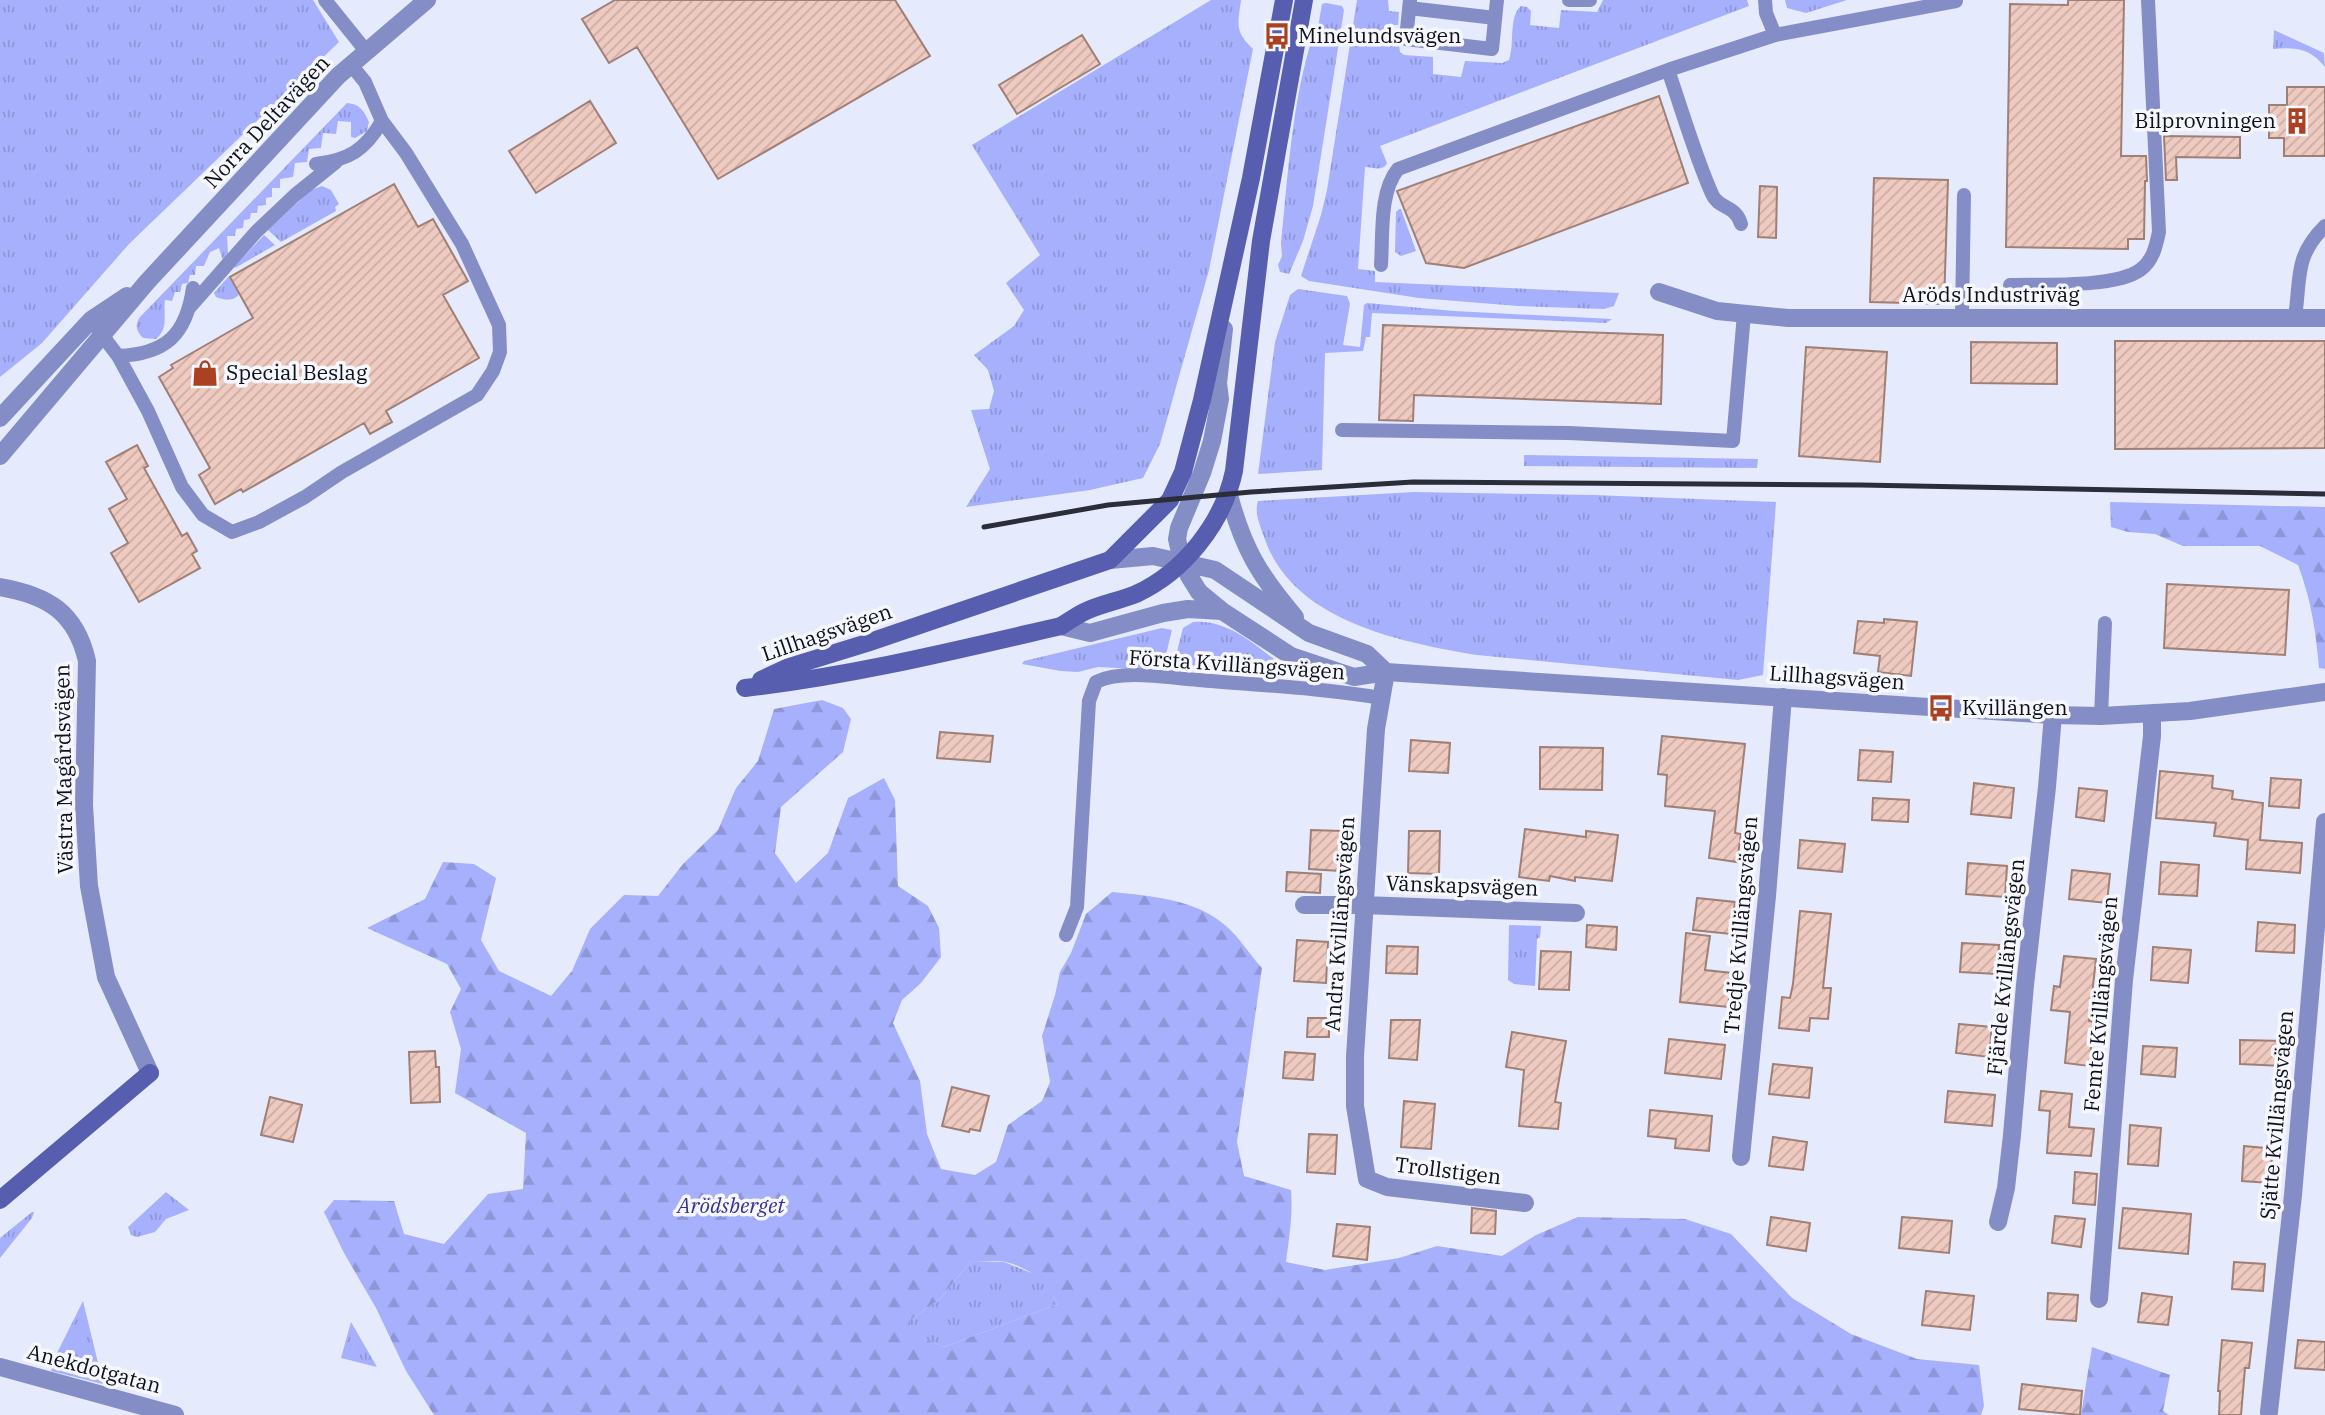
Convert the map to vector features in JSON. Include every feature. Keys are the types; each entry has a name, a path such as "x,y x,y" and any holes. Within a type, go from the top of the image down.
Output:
{"main road":[{"path":"1231,270 1284,0"},
{"path":"1229,495 1241,421 1261,242 1304,0"},
{"name":"Lillhagsvägen","path":"1229,495 1209,530 1182,561 1159,581 1137,593 1085,611 1061,626 853,672 807,681 745,688 789,667 1110,560 1170,500 1183,472 1194,437 1231,270"},
{"path":"0,1200 149,1073"}],"street":[{"name":"Norra Deltavägen","path":"0,418 147,282 338,76 427,0"},
{"name":"Lillhagsvägen","path":"1231,270 1218,383 1220,399 1212,441 1177,539 1182,561 1199,592 1222,611 1292,656 1315,665 1354,677 1386,672 2053,715 2101,716 2190,711 2325,692"},
{"name":"Aröds Industriväg","path":"1659,292 1717,311 1788,318 2325,318"},
{"name":"Norra Deltavägen","path":"0,456 96,327"},
{"name":"Lillhagsvägen","path":"1229,495 1239,530 1253,561 1270,588 1309,633"},
{"name":"Lillhagsvägen","path":"1110,560 1153,556 1215,570 1309,633 1367,654 1386,672"},
{"name":"Västra Magårdsvägen","path":"0,587 43,598 58,607 83,643 87,661 84,805 89,886 106,977 149,1073"},
{"name":"Lillhagsvägen","path":"1061,626 1090,633 1163,613 1188,609 1222,611"},
{"name":"Andra Kvillängsvägen","path":"1367,1179 1355,1106 1355,1056 1376,729 1386,672"},
{"name":"Tredje Kvillängsvägen","path":"1741,1157 1765,924 1783,697"},
{"name":"Femte Kvillängsvägen","path":"2098,1299 2124,981 2152,736 2152,714"},
{"name":"Fjärde Kvillängsvägen","path":"1998,1222 2006,1188 2012,1135 2053,715"},
{"name":"Sjätte Kvillängsvägen","path":"2269,1412 2293,1195 2325,822"},
{"name":"Vänskapsvägen","path":"1304,905 1576,913"},
{"name":"Trollstigen","path":"1367,1179 1387,1187 1525,1203"},
{"name":"Anekdotgatan","path":"0,1367 175,1415"}],"lane":[{"path":"326,0 366,51"},
{"path":"1495,18 1410,4 1406,39 1492,48 1497,0"},
{"path":"1569,0 1590,0"},
{"path":"1765,0 1766,13 1775,35"},
{"path":"2010,285 2104,282 2139,271 2154,254 2159,232 2148,0"},
{"path":"1381,265 1386,192 1390,178 1398,169 1668,70 1775,35 1956,1"},
{"path":"96,327 118,356 148,411 182,487 203,515 232,532 259,522 305,497 342,472 477,395 494,371 500,352 499,325 462,244 406,153 382,121 365,82 352,66"},
{"path":"1668,70 1713,198 1733,210 1739,216 1741,224"},
{"path":"190,307 256,232 295,195 336,162 355,153 371,140 382,121"},
{"path":"316,164 336,162"},
{"path":"1962,317 1964,195"},
{"path":"2295,317 2301,260 2310,241 2325,226"},
{"path":"118,356 147,353 165,344 182,327 190,307 193,288"},
{"path":"1342,430 1569,433 1733,442 1744,314"},
{"path":"2101,716 2105,623"},
{"name":"Första Kvillängsvägen","path":"1066,935 1077,907 1089,701 1096,682 1108,678 1165,677 1381,698"}],"green space":[{"path":"0,0 313,0 339,42 129,244 42,343 0,377"},
{"path":"1211,0 1241,0 1240,32 1253,49 1209,270 1160,444 1143,478 1090,490 966,507 990,469 971,410 989,409 994,391 988,370 974,355 1014,326 1024,310 1006,283 1040,255 972,145"},
{"path":"1357,0 1388,0 1389,11 1399,12 1393,38 1398,38 1400,52 1404,55 1433,57 1433,74 1461,77 1465,61 1502,63 1509,60 1514,17 1521,6 1531,11 1530,25 1559,28 1561,10 1597,12 1603,0 1747,0 1749,6 1380,146 1387,163 1385,166 1365,167 1358,269 1375,271 1375,282 1619,293 1614,306 1604,309 1518,306 1419,298 1309,281 1301,276 1327,190"},
{"path":"1785,0 1847,0 1806,13 1787,8"},
{"path":"1322,4 1342,6 1344,10 1313,206 1303,241 1289,274 1280,272 1278,265 1282,256 1292,138 1306,60 1313,35 1317,33"},
{"path":"2274,30 2324,53 2325,67 2308,52 2288,48 2273,49"},
{"path":"347,103 363,111 369,122 367,131 355,138 351,137 351,122 338,121 336,134 323,133 321,148 309,149 307,162 295,163 293,177 280,179 280,188 272,188 272,197 266,198 266,205 258,206 257,213 251,213 250,219 244,220 243,228 236,229 235,236 227,236 228,254 223,261 219,248 210,252 204,266 196,266 195,275 190,275 188,283 182,284 180,292 175,292 172,301 165,300 164,326 160,335 156,339 143,338 137,327 141,316"},
{"path":"322,186 331,190 339,204 335,207 336,211 281,242 268,230 311,190"},
{"path":"1399,209 1416,251 1401,256 1395,252 1396,212"},
{"path":"264,235 275,245 235,268 235,266"},
{"path":"229,276 239,294 231,299 216,297 214,293"},
{"path":"1298,289 1347,296 1350,304 1343,345 1360,347 1364,305 1367,303 1454,311 1612,319 1606,323 1372,313 1370,337 1366,337 1363,351 1325,353 1322,470 1258,474 1275,342 1290,295"},
{"path":"1524,455 1758,459 1757,468 1524,466"},
{"path":"1414,492 1776,502 1763,675 1738,680 1477,655 1383,634 1352,623 1323,608 1298,589 1278,566 1264,537 1257,514 1258,501"},
{"path":"2110,502 2325,507 2325,669 2319,668 2312,616 2298,565 2260,546 2183,546 2155,534 2128,532 2111,527"},
{"path":"1193,622 1217,624 1239,634 1279,663 1278,667 1265,671 1175,670 1173,667 1183,628"},
{"path":"1162,628 1172,630 1163,667 1157,670 1098,667 1078,672 1022,664 1024,661"},
{"name":"Arödsberget","path":"822,700 843,708 851,719 843,752 781,807 775,853 796,883 828,853 848,798 884,778 895,800 898,886 928,906 939,928 941,957 921,983 902,1000 893,1023 920,1081 927,1134 941,1169 975,1175 996,1162 1008,1125 1042,1101 1050,1082 1042,1036 1060,972 1071,953 1086,914 1112,892 1172,900 1201,910 1226,926 1262,968 1237,1142 1244,1176 1291,1190 1286,1262 1325,1270 1399,1258 1437,1246 1502,1256 1536,1235 1578,1217 1685,1219 1731,1234 1792,1298 1851,1334 1917,1359 1979,1365 1984,1406 1981,1415 434,1415 406,1371 376,1308 324,1212 334,1200 394,1201 404,1234 444,1244 488,1194 523,1189 526,1133 455,1093 461,1049 450,1012 461,989 447,964 367,928 425,899 443,862 474,864 496,878 481,940 499,971 551,996 572,971 590,929 624,895 658,896 683,864 718,830 736,788 758,761 774,709","holes":["971,1261 1002,1261 1023,1268 1043,1282 1058,1304 944,1347 912,1333 910,1320 940,1299"]},
{"path":"1509,925 1541,926 1540,937 1537,939 1535,986 1514,984 1508,980"},
{"path":"166,1192 189,1210 166,1219 155,1232 137,1237 131,1235 128,1227"},
{"path":"32,1212 32,1218 0,1258 0,1238"},
{"path":"971,1261 1004,1262 1037,1275 1048,1286 1058,1304 944,1347 911,1333 910,1320 940,1299"},
{"path":"83,1301 98,1363 108,1376 103,1384 51,1371 56,1355"},
{"path":"351,1322 377,1367 341,1358"},
{"path":"2092,1347 2170,1375 2163,1411 2169,1415 2081,1415"}],"building":[{"path":"615,0 895,0 930,56 718,179 637,47 609,63 582,19"},
{"path":"2068,0 2124,0 2121,156 2146,156 2147,181 2144,239 2128,239 2128,249 2006,247 2010,4 2068,5"},
{"path":"1082,35 1100,64 1017,114 999,85"},
{"name":"Bilprovningen","path":"2287,87 2325,87 2325,156 2284,156 2284,138 2269,138 2269,105 2287,105"},
{"path":"1659,96 1688,183 1464,268 1426,263 1397,191"},
{"path":"590,101 616,143 536,193 509,151"},
{"path":"2164,136 2240,137 2240,158 2176,157 2177,180 2166,180"},
{"path":"1874,178 1948,180 1944,304 1870,302"},
{"path":"394,184 418,227 433,219 468,281 443,295 479,358 386,411 392,422 370,434 364,423 243,492 241,489 215,504 199,475 210,468 159,377 173,368 171,365 253,318 230,277"},
{"path":"1760,186 1777,187 1776,238 1758,237"},
{"path":"1383,325 1663,335 1661,404 1414,395 1413,421 1379,420"},
{"path":"2115,341 2325,341 2325,448 2115,449"},
{"path":"1971,342 2057,343 2057,384 1971,383"},
{"path":"1806,347 1887,352 1880,462 1799,456"},
{"path":"137,445 148,466 144,468 182,536 187,533 197,551 192,554 200,568 139,602 111,553 128,543 109,509 127,499 106,462"},
{"path":"2167,584 2289,590 2285,655 2164,648"},
{"path":"1884,619 1917,622 1911,676 1878,672 1880,656 1854,653 1858,621 1884,623"},
{"path":"940,732 993,736 990,762 937,758"},
{"path":"1662,736 1745,744 1735,833 1741,834 1737,862 1709,858 1715,811 1665,806 1667,775 1658,774"},
{"path":"1411,740 1450,743 1448,773 1409,771"},
{"path":"1540,747 1603,748 1602,790 1540,789"},
{"path":"1860,750 1893,752 1891,782 1858,780"},
{"path":"2160,771 2213,776 2212,788 2233,791 2232,799 2263,803 2260,840 2302,843 2300,873 2246,869 2248,840 2214,836 2216,823 2156,818"},
{"path":"2271,778 2301,780 2299,808 2269,806"},
{"path":"1974,783 2014,788 2011,818 1971,814"},
{"path":"2079,788 2107,791 2104,821 2076,817"},
{"path":"1873,798 1909,800 1908,822 1872,820"},
{"path":"1525,829 1586,837 1586,831 1618,835 1612,881 1575,877 1575,881 1550,876 1549,881 1519,877"},
{"path":"1311,830 1342,831 1340,871 1309,869"},
{"path":"1409,831 1440,831 1439,874 1408,873"},
{"path":"1800,840 1845,844 1842,872 1798,868"},
{"path":"2161,862 2199,865 2197,896 2159,894"},
{"path":"1968,863 2007,866 2005,897 1966,894"},
{"path":"2072,870 2110,874 2107,903 2069,899"},
{"path":"1287,872 1321,874 1320,893 1286,891"},
{"path":"1697,898 1735,902 1731,934 1693,930"},
{"path":"1800,911 1831,914 1823,988 1831,988 1828,1019 1810,1018 1809,1031 1779,1028 1782,997 1790,998 1793,984"},
{"path":"2258,922 2295,925 2294,953 2256,951"},
{"path":"1587,925 1617,927 1616,950 1586,947"},
{"path":"1686,933 1710,936 1705,970 1732,973 1728,1007 1680,1002"},
{"path":"1297,940 1328,942 1326,983 1294,981"},
{"path":"1962,943 1999,945 1997,974 1960,972"},
{"path":"1387,946 1418,947 1417,974 1386,973"},
{"path":"2153,947 2191,950 2188,983 2151,980"},
{"path":"1541,951 1571,952 1569,990 1539,989"},
{"path":"2064,956 2096,959 2089,1021 2094,1022 2089,1066 2065,1063 2070,1012 2051,1010 2054,986 2060,987"},
{"path":"1308,1018 1329,1018 1329,1037 1307,1037"},
{"path":"1391,1020 1420,1020 1417,1060 1389,1058"},
{"path":"1959,1024 1992,1027 1989,1057 1956,1053"},
{"path":"1512,1032 1566,1041 1555,1102 1561,1103 1558,1129 1519,1126 1524,1070 1506,1067"},
{"path":"1669,1039 1725,1045 1721,1079 1665,1073"},
{"path":"2240,1040 2283,1041 2283,1066 2240,1064"},
{"path":"2143,1046 2177,1048 2175,1077 2141,1074"},
{"path":"435,1051 436,1067 439,1067 440,1102 411,1103 409,1052"},
{"path":"1285,1052 1315,1054 1313,1080 1283,1078"},
{"path":"1773,1064 1812,1068 1809,1098 1769,1094"},
{"path":"952,1087 989,1096 980,1131 970,1129 969,1132 942,1126"},
{"path":"1948,1091 1995,1095 1992,1126 1945,1122"},
{"path":"2041,1091 2072,1094 2069,1127 2094,1129 2091,1156 2047,1153 2050,1111 2039,1110"},
{"path":"270,1097 302,1105 293,1142 261,1135"},
{"path":"1404,1101 1435,1104 1431,1149 1401,1147"},
{"path":"1650,1110 1712,1116 1709,1151 1675,1148 1676,1139 1648,1136"},
{"path":"2130,1125 2161,1128 2158,1166 2128,1164"},
{"path":"1309,1134 1337,1135 1335,1174 1307,1172"},
{"path":"1773,1137 1807,1142 1803,1170 1769,1166"},
{"path":"2244,1146 2265,1148 2265,1155 2272,1156 2270,1183 2242,1181"},
{"path":"2075,1172 2097,1174 2095,1205 2073,1203"},
{"path":"1472,1208 1496,1211 1495,1234 1471,1233"},
{"path":"2123,1208 2191,1214 2188,1254 2119,1248"},
{"path":"2055,1216 2085,1219 2081,1247 2052,1243"},
{"path":"1771,1217 1810,1223 1806,1251 1767,1245"},
{"path":"1902,1217 1952,1221 1949,1253 1899,1248"},
{"path":"1337,1224 1370,1227 1367,1260 1333,1256"},
{"path":"2234,1262 2265,1264 2263,1291 2232,1289"},
{"path":"1926,1291 1974,1296 1970,1330 1922,1325"},
{"path":"2048,1293 2078,1295 2076,1321 2047,1319"},
{"path":"2142,1293 2172,1297 2168,1325 2138,1322"},
{"path":"2222,1340 2252,1343 2249,1368 2245,1368 2241,1415 2219,1415"},
{"path":"2298,1340 2325,1342 2325,1370 2295,1368"},
{"path":"2022,1384 2082,1391 2080,1415 2019,1409"}],"railway":[{"path":"984,527 1108,505 1251,492 1413,482 1861,485 2325,494"}],"place":[{"name":"Minelundsvägen","path":"1277,36"},
{"name":"Bilprovningen","path":"2297,121"},
{"name":"Special Beslag","path":"205,373"},
{"name":"Kvillängen","path":"1941,708"}]}
